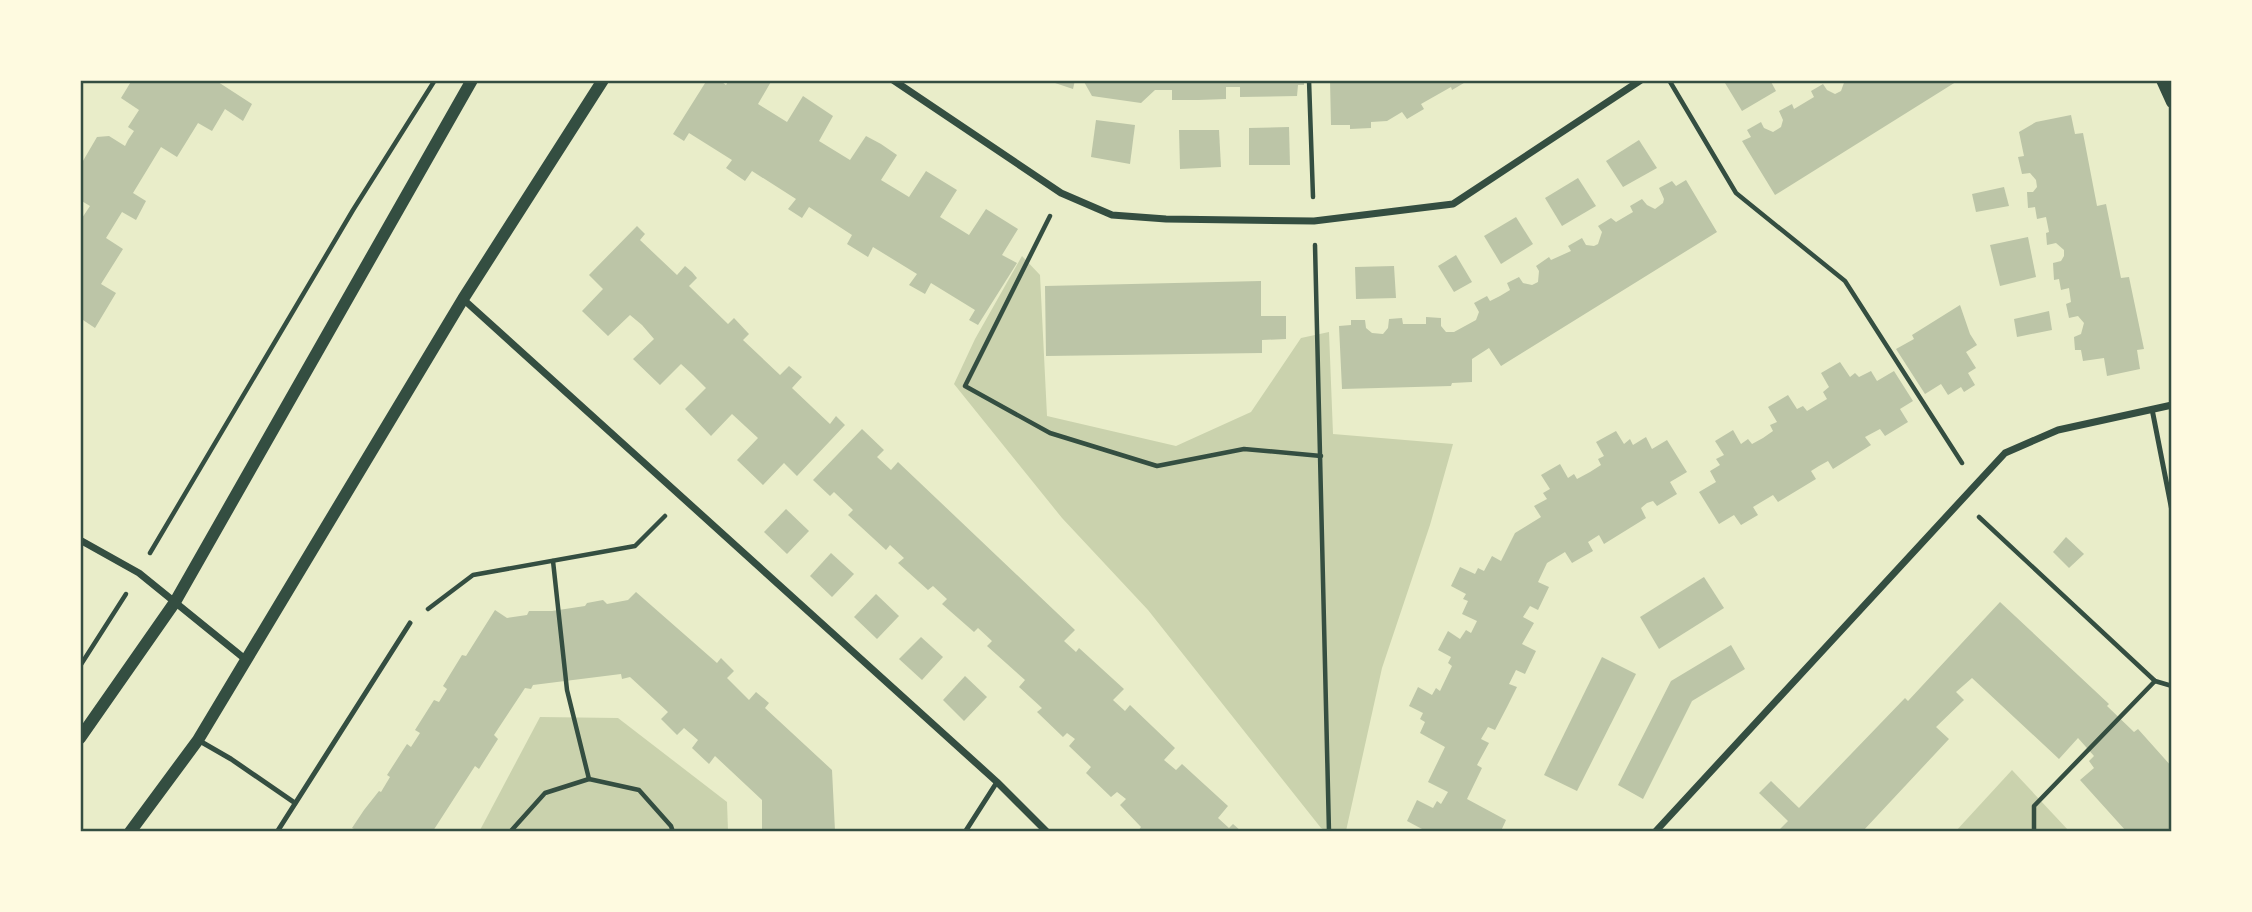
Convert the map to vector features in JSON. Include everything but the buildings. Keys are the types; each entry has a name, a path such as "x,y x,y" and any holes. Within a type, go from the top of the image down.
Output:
{"street":[{"path":"80,738 175,602 472,80"},
{"path":"130,831 198,740 463,299 603,80"},
{"path":"893,80 1061,193 1112,215 1166,219 1314,221 1453,204 1642,80"},
{"path":"2162,80 2172,102"},
{"path":"463,299 998,782 1047,831"},
{"path":"1655,831 2005,453 2058,430 2172,405"},
{"path":"80,540 139,573 245,659"}],"lane":[{"path":"2152,409 2172,511"},
{"path":"277,831 410,623"},
{"path":"198,740 295,803"},
{"path":"965,831 998,782"}],"path":[{"path":"80,666 139,573 353,210 436,80"},
{"path":"1309,80 1329,831"},
{"path":"1669,80 1736,193 1845,281 1976,484"},
{"path":"1061,193 965,386 1050,433 1157,466 1244,449 1321,456"},
{"path":"410,623 473,575 635,546 684,498"},
{"path":"1961,501 2155,681 2172,686"},
{"path":"553,561 567,690 589,779"},
{"path":"2034,831 2034,807 2155,681"},
{"path":"510,831 545,793 589,779 639,790 673,831"}],"green space":[{"path":"1022,256 1040,275 1047,416 1176,446 1251,412 1301,338 1329,332 1333,434 1453,444 1430,525 1382,668 1346,831 1327,831 1321,828 1148,610 1062,518 954,384 975,339"},
{"path":"540,717 618,718 727,802 728,831 479,832"},
{"path":"2012,770 2069,831 1955,832"}]}
